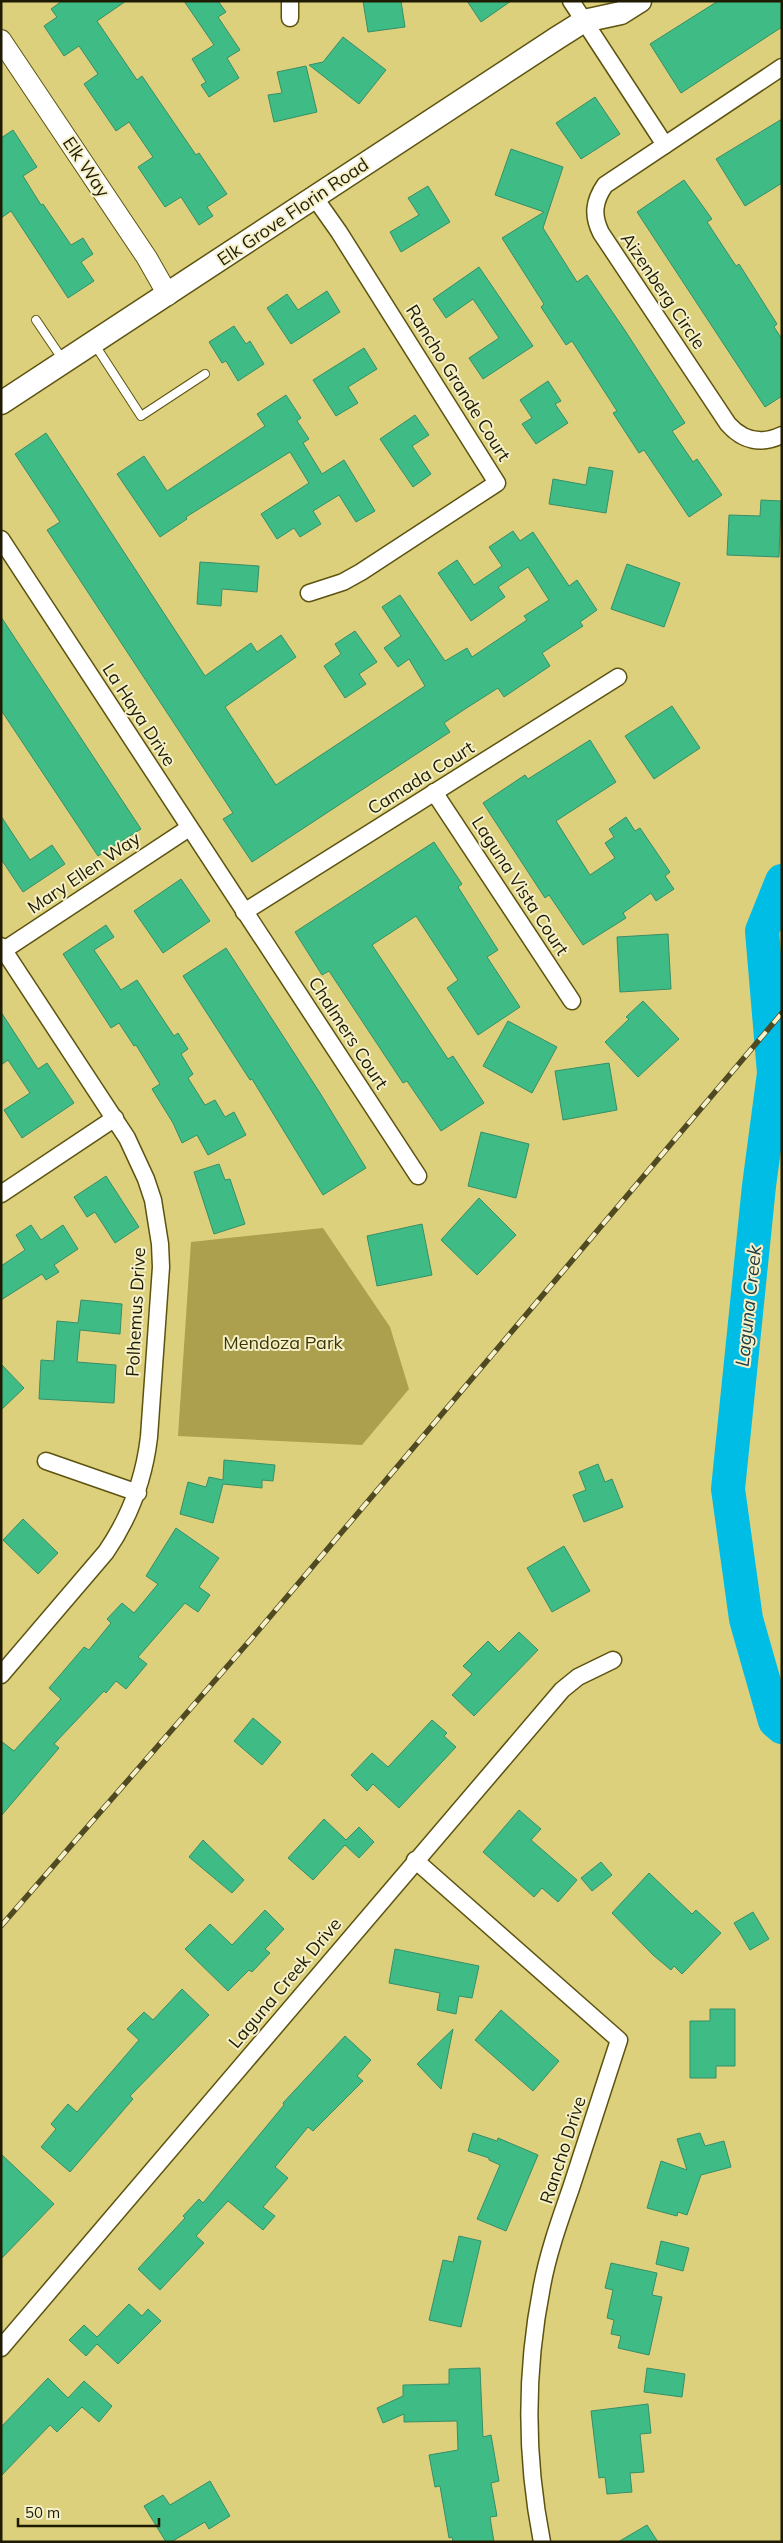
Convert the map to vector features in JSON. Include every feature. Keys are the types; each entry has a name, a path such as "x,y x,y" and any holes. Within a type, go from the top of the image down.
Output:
{"main road":[{"name":"Elk Grove Florin Road","path":"1,403 94,344 584,21 598,1"},
{"name":"Elk Grove Florin Road","path":"584,21 621,14 640,1"}],"street":[{"path":"290,1 290,18"},
{"path":"571,1 665,144"},
{"name":"Elk Way","path":"1,40 147,258 168,295"},
{"name":"Aizenberg Circle","path":"782,67 605,185 595,204 596,224 732,428 743,437 754,441 763,442 782,435"},
{"name":"Rancho Grande Court","path":"310,592 343,582 361,572 497,483 339,232 315,198"},
{"name":"La Haya Drive","path":"1,539 244,912"},
{"name":"Camada Court","path":"244,912 618,677"},
{"name":"Laguna Vista Court","path":"434,792 572,1001"},
{"name":"Mary Ellen Way","path":"2,949 189,828"},
{"name":"Chalmers Court","path":"244,912 418,1176"},
{"name":"Polhemus Drive","path":"1,1676 106,1552 119,1534 138,1493 147,1460 161,1267 158,1222 146,1179 137,1158 115,1118 2,949"},
{"path":"1,1194 115,1118"},
{"path":"46,1461 138,1493"},
{"name":"Laguna Creek Drive","path":"1,2348 415,1860 562,1690 578,1677 613,1660"},
{"name":"Rancho Drive","path":"415,1860 620,2040 552,2244 542,2284 532,2346 528,2430 531,2472 542,2542"}],"lane":[{"path":"36,320 64,362"},
{"path":"94,344 141,416 204,374"}],"green space":[{"name":"Mendoza Park","path":"323,1228 390,1327 409,1389 362,1445 178,1436 191,1242"}],"building":[{"path":"62,1 126,1 97,21 137,80 142,76 196,155 199,153 227,194 207,207 213,216 199,225 181,197 165,207 138,167 153,157 129,122 116,131 84,84 98,74 79,46 64,56 44,26 57,17 51,9"},
{"path":"184,1 218,1 226,12 218,17 240,50 227,58 239,78 209,97 201,85 206,82 192,59 214,45"},
{"path":"363,1 401,1 405,27 368,32"},
{"path":"467,1 511,1 481,22"},
{"path":"718,1 782,1 782,27 681,93 650,44"},
{"path":"343,37 386,70 359,104 309,65 323,62"},
{"path":"306,66 317,112 274,122 268,95 282,93 277,72"},
{"path":"595,97 620,134 581,159 556,123"},
{"path":"782,119 782,183 745,206 716,159"},
{"path":"13,130 37,167 23,176 41,205 43,204 71,245 83,238 93,254 81,262 94,281 68,298 11,211 1,218 1,138"},
{"path":"511,149 563,167 543,228 577,282 587,275 624,329 685,423 672,431 693,462 697,459 722,495 689,517 644,450 639,453 613,413 617,411 572,341 566,345 541,307 544,304 502,238 544,212 495,195"},
{"path":"684,180 712,219 707,222 736,266 739,264 777,324 774,327 782,339 782,396 765,407 637,212"},
{"path":"428,186 450,222 401,252 390,232 419,215 408,198"},
{"path":"479,267 533,346 483,379 469,358 499,338 473,299 446,318 433,299"},
{"path":"327,291 340,312 291,344 267,308 287,294 298,310"},
{"path":"234,326 246,344 250,341 264,364 238,381 226,361 222,363 209,342"},
{"path":"364,348 377,369 348,387 358,403 336,416 313,380"},
{"path":"548,381 561,401 555,404 568,423 536,444 522,424 532,418 520,400"},
{"path":"286,395 301,418 297,421 309,439 303,443 322,474 344,460 375,511 356,522 339,495 313,511 321,524 300,537 294,528 277,539 261,514 309,483 290,452 186,517 187,519 160,537 117,474 144,456 167,491 265,426 257,414"},
{"path":"415,415 429,435 412,446 431,474 413,487 380,439"},
{"path":"46,433 205,676 251,643 257,652 281,635 296,657 225,707 276,785 425,686 409,659 398,667 384,648 401,636 382,607 400,595 445,661 467,648 472,657 527,620 524,616 549,600 528,567 498,587 505,597 471,621 438,573 457,560 474,585 502,566 489,547 513,531 520,541 533,532 569,586 577,580 597,610 580,622 583,626 542,653 550,666 504,697 498,688 465,709 444,723 450,732 252,862 223,819 233,813 47,530 60,522 15,454"},
{"path":"589,467 613,471 606,513 549,504 553,479 586,485"},
{"path":"761,500 781,501 779,557 727,555 729,515 760,516"},
{"path":"200,562 259,566 257,592 222,589 221,606 197,604"},
{"path":"627,564 680,583 664,627 611,609"},
{"path":"1,617 141,829 98,856 1,710"},
{"path":"355,631 377,662 359,674 366,684 345,698 324,666 341,654 335,644"},
{"path":"672,706 700,748 654,779 625,736"},
{"path":"590,740 616,782 556,821 590,875 615,858 605,843 614,837 609,829 626,817 635,831 640,828 670,872 665,876 674,889 656,901 651,893 623,913 626,918 583,945 549,895 545,898 483,803 525,775 528,779"},
{"path":"1,816 30,860 52,845 65,864 23,892 1,859"},
{"path":"434,842 462,884 458,887 498,950 487,957 520,1007 478,1035 447,988 458,980 416,916 372,945 448,1059 453,1056 484,1103 441,1131 407,1081 403,1083 329,971 322,975 295,932"},
{"path":"181,879 210,921 163,953 134,911"},
{"path":"106,925 114,937 94,950 121,990 137,980 174,1036 178,1033 188,1049 181,1054 193,1074 188,1078 205,1105 215,1100 225,1117 234,1112 246,1135 208,1155 197,1135 182,1143 173,1123 152,1089 160,1084 136,1045 134,1046 119,1023 111,1028 63,954"},
{"path":"668,934 671,989 620,992 617,937"},
{"path":"226,948 366,1168 323,1195 252,1079 250,1080 183,976"},
{"path":"643,1001 679,1039 638,1077 605,1042 629,1019 626,1017"},
{"path":"1,1012 38,1069 47,1063 74,1103 22,1138 4,1110 30,1093 8,1060 1,1065"},
{"path":"508,1021 557,1047 532,1093 483,1066"},
{"path":"609,1063 617,1110 563,1120 555,1071"},
{"path":"481,1132 529,1144 516,1198 468,1186"},
{"path":"219,1164 225,1180 230,1179 245,1224 214,1234 194,1172"},
{"path":"106,1176 139,1227 115,1243 95,1212 87,1217 74,1197"},
{"path":"479,1198 516,1235 477,1275 441,1240"},
{"path":"422,1224 432,1275 377,1286 367,1236"},
{"path":"31,1225 41,1240 63,1225 78,1249 54,1265 59,1272 46,1280 42,1274 1,1300 1,1266 25,1250 16,1235"},
{"path":"81,1300 122,1304 120,1334 80,1330 77,1362 116,1365 114,1403 39,1399 41,1360 54,1361 57,1321 78,1323"},
{"path":"1,1364 24,1388 1,1410"},
{"path":"224,1460 275,1465 273,1481 262,1480 262,1488 223,1484 213,1523 180,1514 188,1482 206,1487 209,1477 223,1480"},
{"path":"598,1464 605,1482 612,1479 623,1507 584,1522 573,1495 586,1490 579,1472"},
{"path":"23,1519 58,1553 38,1574 3,1540"},
{"path":"176,1528 219,1558 199,1587 210,1595 198,1612 185,1603 138,1657 147,1664 126,1689 116,1681 106,1693 104,1691 54,1744 59,1748 1,1816 1,1741 14,1751 61,1699 49,1688 84,1647 89,1650 111,1623 107,1619 122,1603 134,1613 158,1584 146,1576"},
{"path":"564,1546 590,1591 552,1612 527,1568"},
{"path":"519,1632 538,1650 474,1716 452,1695 472,1674 463,1666 488,1641 499,1652"},
{"path":"253,1718 281,1742 262,1765 234,1741"},
{"path":"432,1720 447,1733 444,1736 456,1747 399,1808 373,1784 367,1791 351,1775 372,1753 388,1767"},
{"path":"519,1810 541,1829 531,1840 577,1880 558,1902 542,1888 534,1897 483,1852"},
{"path":"324,1819 346,1840 359,1827 374,1842 359,1858 345,1845 313,1880 288,1858"},
{"path":"203,1840 244,1880 232,1893 189,1857"},
{"path":"601,1862 612,1875 592,1891 581,1878"},
{"path":"649,1873 692,1914 696,1910 721,1933 682,1974 674,1966 671,1970 653,1955 612,1913"},
{"path":"265,1910 284,1929 265,1949 270,1953 252,1972 249,1970 228,1991 185,1949 210,1924 232,1945"},
{"path":"753,1912 769,1939 750,1950 734,1923"},
{"path":"395,1949 479,1966 472,1998 459,1996 456,2014 437,2010 440,1993 389,1983"},
{"path":"182,1989 209,2015 130,2096 133,2099 70,2172 41,2147 56,2129 51,2124 68,2104 77,2112 139,2040 127,2029 144,2012 153,2020"},
{"path":"710,2009 735,2009 735,2066 716,2066 716,2078 690,2078 690,2021 710,2021"},
{"path":"501,2010 559,2061 533,2091 475,2040"},
{"path":"453,2029 441,2089 417,2064"},
{"path":"345,2036 371,2060 357,2076 363,2081 313,2131 308,2127 275,2167 288,2178 263,2207 275,2216 263,2230 228,2201 196,2236 204,2243 160,2290 138,2269 185,2218 183,2216 199,2199 203,2203 284,2105 283,2103"},
{"path":"473,2133 497,2141 498,2138 538,2155 506,2231 477,2219 500,2165 489,2160 489,2158 468,2151"},
{"path":"700,2133 705,2146 724,2141 731,2167 701,2175 687,2215 678,2212 677,2216 647,2208 661,2161 687,2170 677,2139"},
{"path":"1,2154 54,2204 1,2259"},
{"path":"459,2236 481,2241 461,2327 429,2320 443,2260 453,2262"},
{"path":"661,2241 689,2248 683,2271 656,2264"},
{"path":"611,2263 657,2273 652,2295 662,2297 649,2355 618,2348 621,2336 611,2334 614,2320 607,2318 613,2290 605,2288"},
{"path":"129,2304 142,2316 148,2309 161,2321 118,2364 97,2344 86,2356 69,2340 84,2325 97,2337"},
{"path":"480,2368 483,2437 491,2435 499,2481 491,2483 497,2516 490,2517 494,2542 453,2542 452,2537 449,2538 440,2486 435,2487 429,2455 458,2450 457,2421 404,2422 404,2414 383,2423 377,2408 403,2396 403,2385 449,2384 449,2369"},
{"path":"647,2368 685,2374 682,2397 644,2392"},
{"path":"48,2378 68,2398 84,2381 112,2406 99,2422 82,2407 57,2432 50,2425 1,2476 1,2427"},
{"path":"648,2404 651,2433 640,2434 644,2472 630,2473 632,2492 607,2494 605,2477 599,2478 591,2411"},
{"path":"210,2481 230,2516 209,2529 205,2522 171,2542 166,2542 144,2506 163,2495 170,2505"},
{"path":"647,2525 658,2542 618,2542"}],"waterway":[{"name":"Laguna Creek","path":"782,881 762,931 774,1073 759,1186 728,1489 746,1619 775,1721 782,1727"}],"railway":[{"path":"1,1926 252,1638 782,1013"}]}
